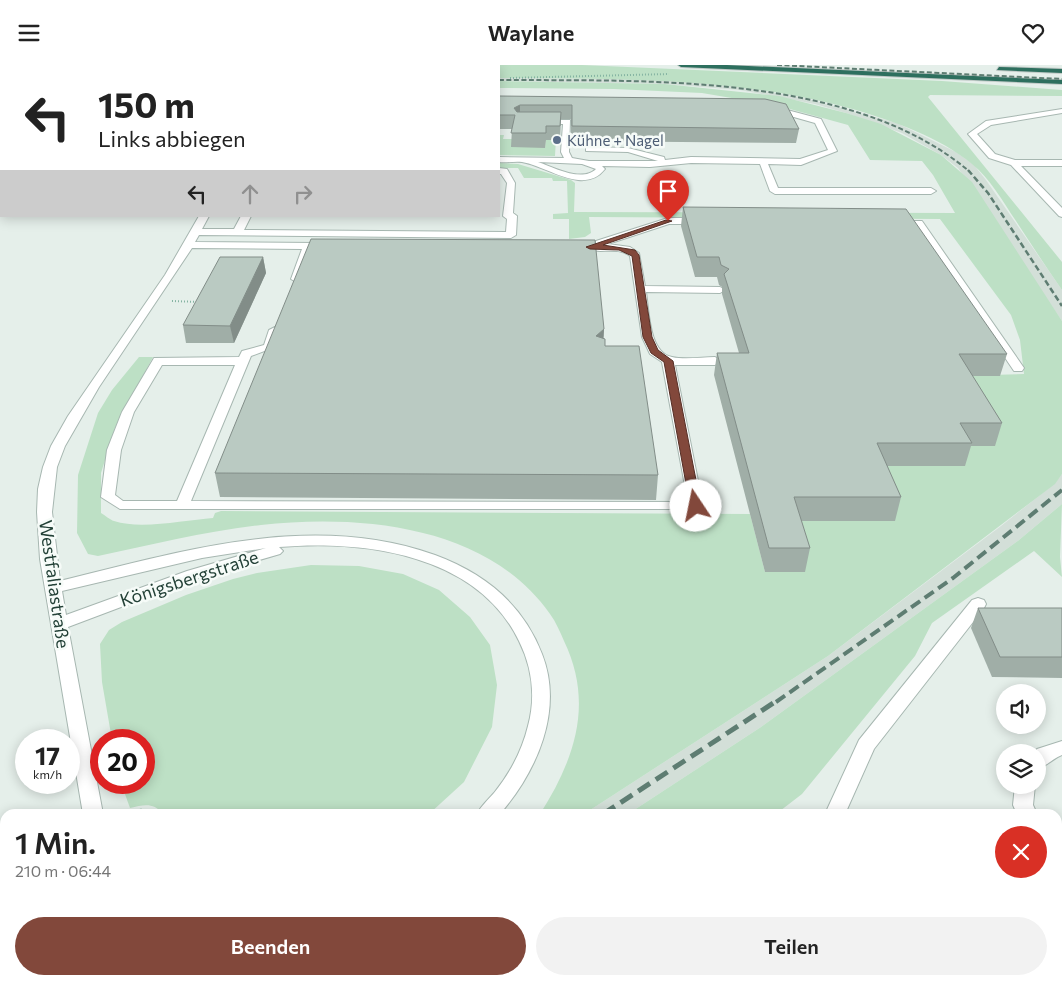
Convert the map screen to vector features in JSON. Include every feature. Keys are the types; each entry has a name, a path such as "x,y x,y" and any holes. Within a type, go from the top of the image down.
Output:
{"highway":[{"path":"681,65 1062,82"},
{"path":"988,68 1062,71"},
{"path":"955,77 1062,88"}],"street":[{"path":"500,160 614,164 801,162 833,151 818,121 763,106"},
{"path":"1062,111 988,123 972,134 992,156 1014,163 1062,163"},
{"path":"529,122 566,122 565,152 568,156 568,161"},
{"path":"589,149 628,150 672,162"},
{"path":"528,161 578,177 595,175 600,172 601,169 591,163"},
{"path":"763,161 775,191 931,191"},
{"path":"1014,163 1062,214"},
{"path":"197,232 511,235 512,216 508,216 511,183 504,171 500,171"},
{"name":"Westfaliastraße","path":"92,809 54,588 44,517 48,476 58,446 95,385 189,245 204,217"},
{"path":"238,232 246,217"},
{"path":"715,361 668,361 654,351 640,289 635,255 632,251 620,248 585,247 668,221 716,222"},
{"path":"890,223 918,223 1018,368"},
{"path":"189,245 328,246"},
{"path":"290,292 308,246"},
{"path":"640,289 720,290"},
{"path":"182,505 246,354 269,347 280,319"},
{"path":"638,353 651,343"},
{"path":"243,361 158,361 128,412 114,451 108,497 120,505 696,506 668,361"},
{"name":"Königsbergstraße","path":"60,624 216,565 320,541"},
{"name":"Königsbergstraße","path":"54,588 236,547 320,541 358,542 402,548 466,573 500,599 523,630 534,654 541,688 536,731 528,755 516,776 491,809"},
{"path":"837,809 866,745 978,604"},
{"path":"1046,753 1062,748"},
{"path":"1024,794 1023,805 1025,809"}],"path":[{"path":"151,301 203,302"}],"shaded area":[{"path":"500,78 650,79 730,85 805,98 897,123 956,152 974,165 1062,290 1062,321 958,168 941,155 902,133 815,104 740,90 665,84 500,81"},
{"path":"1062,474 1062,504 1019,540 761,727 636,809 592,809 828,656 1054,484"}],"green space":[{"path":"500,65 582,65 942,81 1062,90 1062,96 930,95 928,97 1062,262 1062,290 985,176 959,154 917,131 856,110 768,91 679,82 500,78"},
{"path":"500,81 665,84 779,96 881,124 941,155 972,182 1062,321 1062,474 1055,484 828,656 592,809 543,809 563,772 571,751 579,708 578,686 573,664 561,634 550,614 524,584 493,561 457,544 419,532 380,525 339,522 299,522 261,525 199,535 98,556 88,554 77,533 78,475 98,413 112,390 139,357 153,357 115,428 101,473 101,513 111,520 125,524 150,525 213,518 215,513 221,511 750,514 765,572 804,572 789,521 871,466 964,466 953,376 1024,374 1020,340 1011,315 940,219 589,217 591,233 585,237 569,239 569,219 553,219 553,214 568,213 567,181 553,181 552,178 524,178 518,168 500,168 500,163 518,164 571,180 575,183 574,212 955,213 933,175 922,161 870,160 848,125 779,106 702,93 614,89 500,88"},
{"path":"500,135 504,135 503,139 513,139 545,148 546,137 556,138 555,156 500,155"},
{"path":"1062,504 1060,557 1062,577 1034,551 932,623 915,656 802,794 782,809 636,809 761,727 1019,540"},
{"path":"311,565 359,566 403,574 439,590 470,617 490,645 497,685 492,727 464,782 434,809 158,809 144,805 130,808 125,794 155,794 155,729 110,729 102,682 100,644 109,630 122,622 186,595 257,573"}],"building":[{"path":"500,96 765,99 786,104 799,129 572,126 572,105 520,105 514,108 517,112 561,112 560,126 546,126 546,133 511,133 515,115 500,115"},
{"path":"683,207 906,209 1007,354 959,354 1002,423 960,423 972,443 877,443 901,497 794,497 810,548 769,548 717,353 749,353 724,274 729,269 721,265 719,257 697,257"},
{"path":"311,239 595,240 604,329 596,336 605,339 605,346 639,346 658,475 215,473"},
{"path":"220,257 263,257 230,326 183,325"},
{"path":"978,608 1062,608 1062,657 1000,657"}],"railway":[{"path":"777,65 1062,79"},
{"path":"500,80 681,83 745,89 808,99 867,116 922,139 969,172"},
{"path":"969,172 988,193 1062,306"},
{"path":"776,702 953,578 1062,490"},
{"path":"611,809 778,700"}],"place":[{"name":"Kühne + Nagel","path":"557,140"}],"route":[{"path":"668,221 590,247 620,248 632,251 635,255 648,337 654,351 668,361 696,506"}]}
